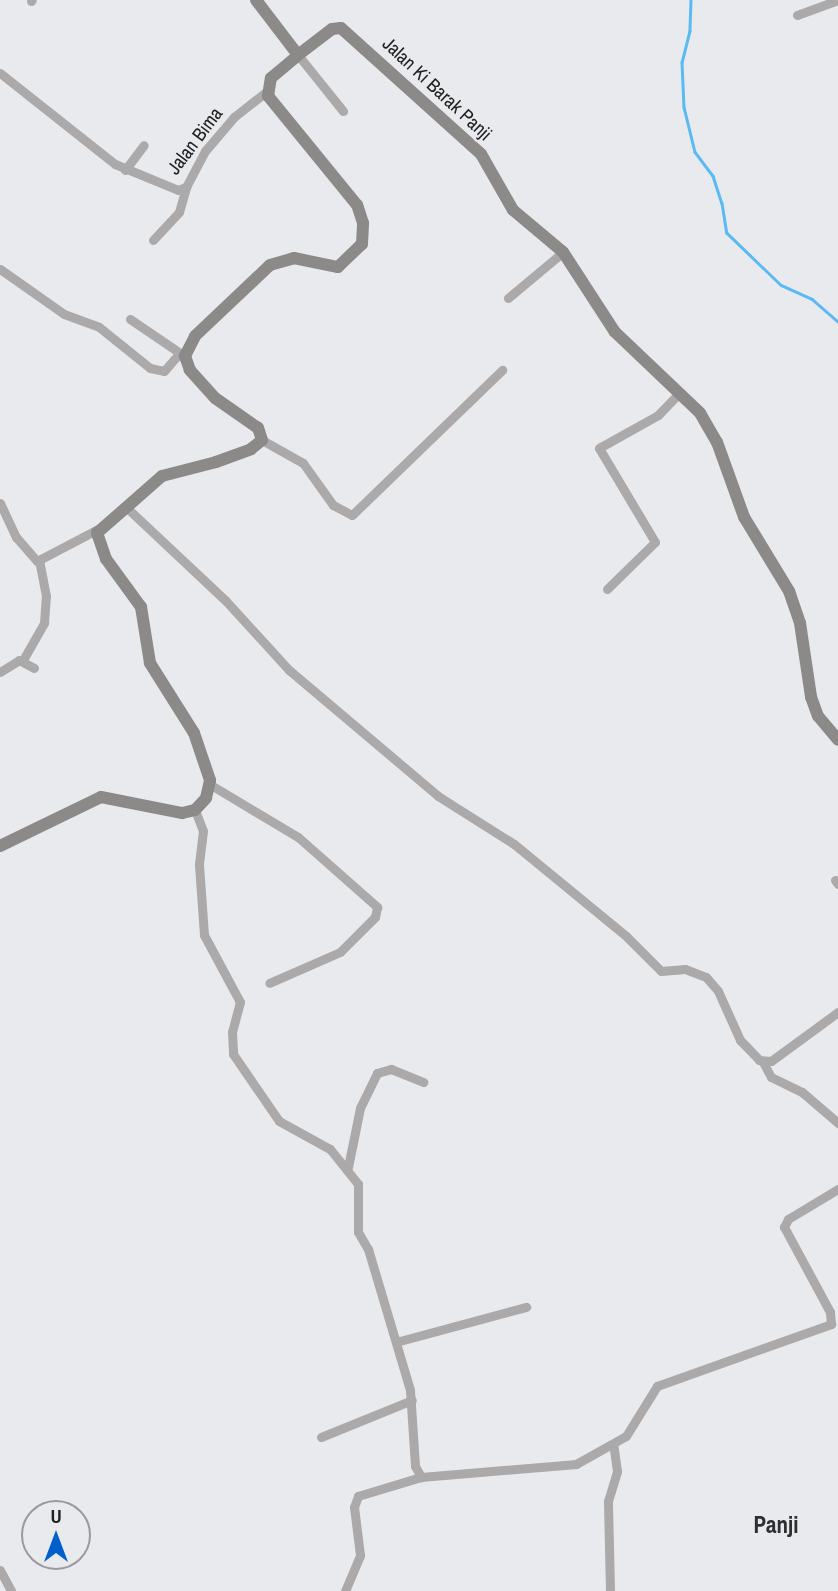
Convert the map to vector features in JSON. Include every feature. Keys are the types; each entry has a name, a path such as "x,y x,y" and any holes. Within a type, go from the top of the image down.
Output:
{"street":[{"path":"256,0 343,111"},
{"path":"797,15 838,0"},
{"name":"Jalan Ki Barak Panji","path":"298,55 332,29 341,28 481,154 513,210 563,251 615,332 708,424 744,517 789,591 800,623 811,697 818,716 838,740"},
{"path":"0,269 64,314 99,327 150,368 164,371 182,355 195,336 270,265 294,258 338,267 362,244 363,223 357,205 270,101 267,90 271,78 298,55"},
{"name":"Jalan Bima","path":"0,73 125,170 178,190 186,187 213,141 246,104 267,90"},
{"path":"125,170 144,145"},
{"path":"153,240 179,212 186,187"},
{"path":"508,298 563,251"},
{"path":"130,318 182,355 204,388 258,428 262,440 303,463 333,505 352,515 502,370"},
{"path":"607,589 655,542 599,448 658,415 679,393"},
{"path":"39,561 98,529 127,508 162,476 216,462 251,449 262,440"},
{"path":"0,503 21,544 39,561 46,596 44,623 23,660 0,672"},
{"path":"127,508 226,601 295,675 438,796 514,844 626,936 661,971 685,969 706,977 718,991 740,1040 763,1062 771,1077 802,1092 838,1123"},
{"path":"0,846 101,797 174,812 195,810 206,798 211,785 194,733 150,663 141,607 106,559 98,544 98,529"},
{"path":"23,660 34,668"},
{"path":"211,785 299,836 377,907 375,917 340,952 270,984"},
{"path":"195,810 203,831 199,865 204,935 240,1002 232,1032 233,1054 282,1124 319,1142 348,1167 359,1190 358,1232 368,1249 412,1400 415,1466 421,1477"},
{"path":"763,1062 838,1012"},
{"path":"348,1167 360,1108 377,1073 391,1069 423,1082"},
{"path":"345,1591 360,1555 354,1507 358,1496 421,1477 480,1469 562,1466 614,1444 626,1436 657,1387 831,1324 830,1312 784,1227 788,1219 838,1189"},
{"path":"396,1342 526,1307"},
{"path":"321,1437 412,1400"},
{"path":"610,1591 608,1501 617,1471 614,1444"},
{"path":"0,1570 10,1591"}],"waterway":[{"path":"691,0 690,31 682,62 684,107 695,152 713,176 722,203 727,233 781,285 812,299 838,322"}],"district":[{"name":"Panji","path":"776,1525"}]}
